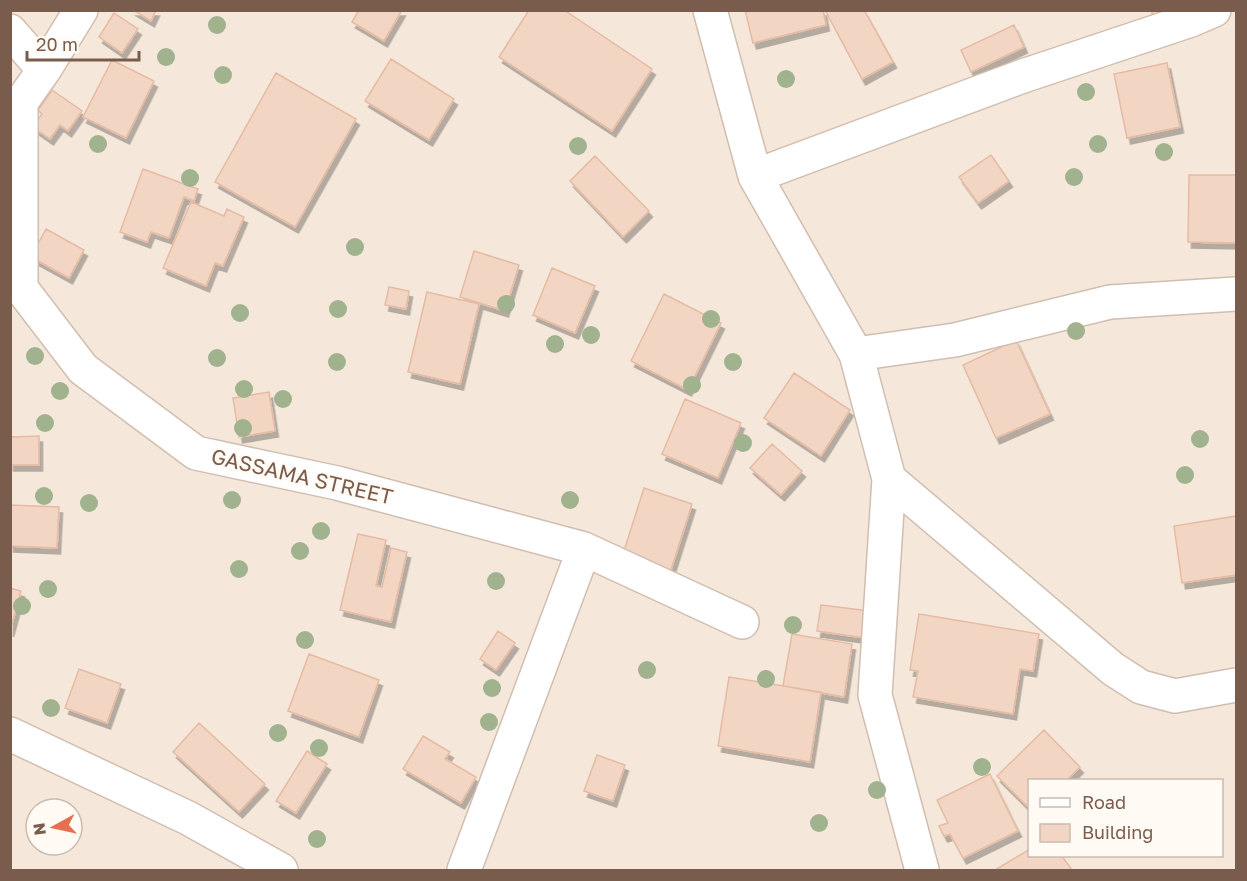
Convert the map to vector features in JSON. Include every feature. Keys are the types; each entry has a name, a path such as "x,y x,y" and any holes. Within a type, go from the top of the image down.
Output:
{"street":[{"path":"16,110 81,10"},
{"path":"710,10 755,176 856,354 889,479 875,695 922,870"},
{"path":"755,176 1023,76 1191,20 1214,10"},
{"path":"10,31 44,70"},
{"name":"GASSAMA STREET","path":"16,110 21,288 83,369 196,453 337,483 584,549 742,622"},
{"path":"856,354 955,340 1110,302 1236,294"},
{"path":"889,479 1113,669 1141,687 1175,696 1236,685"},
{"path":"464,870 584,549"},
{"path":"10,734 188,818 281,870"}],"shaded area":[{"path":"10,11 1236,11 1236,870 11,870"}],"building":[{"path":"133,10 156,10 151,21"},
{"path":"359,10 402,10 384,41 352,22"},
{"path":"529,10 564,10 652,69 612,131 499,57"},
{"path":"745,10 823,10 826,25 753,43"},
{"path":"825,10 864,10 893,62 862,79"},
{"path":"1151,10 1165,10 1153,16"},
{"path":"114,13 138,29 122,53 99,37"},
{"path":"1014,25 1024,47 971,72 961,50"},
{"path":"391,59 454,99 429,140 365,101"},
{"path":"112,60 154,81 126,138 83,117"},
{"path":"1167,63 1180,127 1127,138 1114,74"},
{"path":"276,73 356,119 295,227 215,182"},
{"path":"52,90 82,111 68,131 60,125 50,139 33,127 42,114 38,110"},
{"path":"991,155 1009,181 978,203 959,177"},
{"path":"595,156 649,211 623,237 570,181"},
{"path":"143,169 198,189 194,201 184,197 169,238 151,232 147,242 120,232"},
{"path":"1189,175 1236,175 1236,243 1188,242"},
{"path":"191,202 224,216 227,209 244,217 223,266 215,263 206,286 163,268"},
{"path":"46,229 84,250 69,278 31,257"},
{"path":"474,251 519,265 505,311 460,297"},
{"path":"552,268 595,286 575,333 533,315"},
{"path":"389,287 409,291 406,309 385,305"},
{"path":"427,292 479,304 460,384 408,372"},
{"path":"664,294 721,323 688,390 631,361"},
{"path":"1016,340 1050,414 996,438 963,365"},
{"path":"794,373 850,410 821,456 764,418"},
{"path":"269,392 275,431 239,437 233,398"},
{"path":"685,399 741,423 718,478 662,454"},
{"path":"39,436 39,465 10,465 10,437"},
{"path":"772,444 802,471 781,495 750,468"},
{"path":"644,488 692,504 670,573 622,557"},
{"path":"10,505 59,507 57,548 10,546"},
{"path":"1236,516 1236,575 1182,583 1174,526"},
{"path":"358,534 386,540 376,586 382,587 391,548 407,552 391,622 340,610"},
{"path":"10,588 21,591 10,631"},
{"path":"821,605 869,611 865,638 817,631"},
{"path":"919,614 1039,634 1033,671 1020,669 1013,714 913,697 918,671 910,670"},
{"path":"498,631 515,643 496,670 480,659"},
{"path":"792,634 852,644 844,697 783,686"},
{"path":"309,654 379,680 359,737 288,711"},
{"path":"79,669 121,684 107,723 65,708"},
{"path":"729,677 821,692 810,762 718,746"},
{"path":"199,723 265,784 239,812 173,752"},
{"path":"1044,730 1080,767 1068,779 1028,779 1028,807 997,776"},
{"path":"423,736 450,752 445,759 476,777 461,803 403,769"},
{"path":"307,751 327,764 296,813 276,801"},
{"path":"597,755 625,765 613,801 584,791"},
{"path":"990,774 1018,831 963,858 950,834 944,836 939,826 948,823 937,800"},
{"path":"1028,850 1028,857 1063,857 1072,870 995,870"}]}
